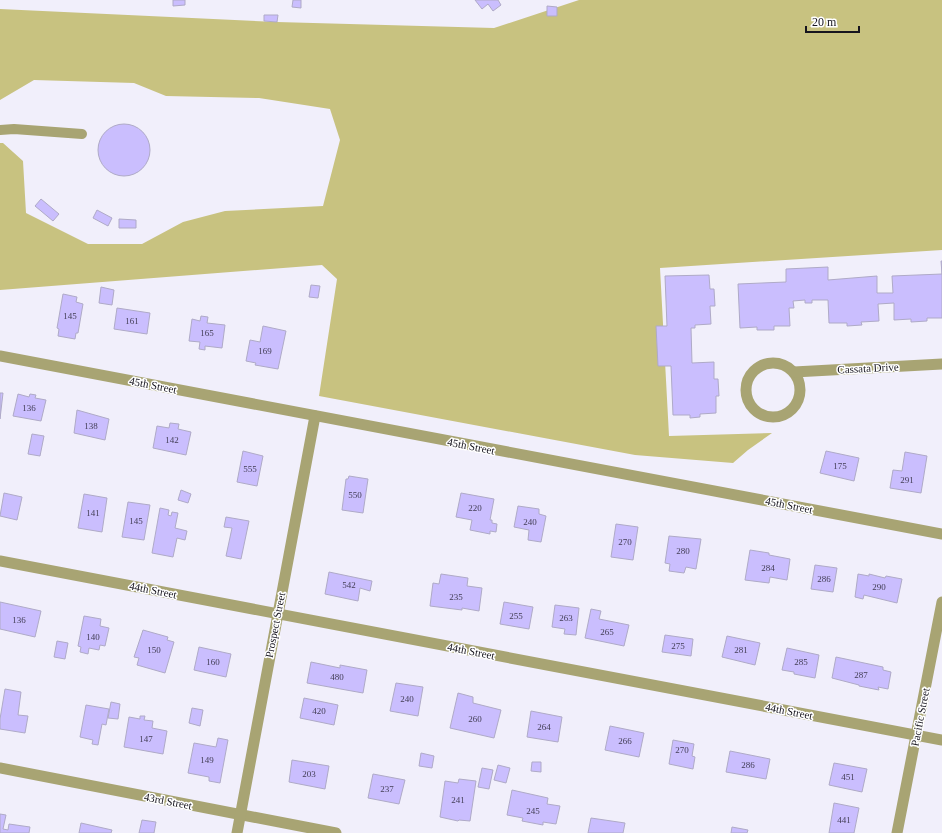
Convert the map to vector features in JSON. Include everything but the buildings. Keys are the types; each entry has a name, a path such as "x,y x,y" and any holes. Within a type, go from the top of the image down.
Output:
{"street":[{"name":"45th Street","path":"0,356 942,534"},
{"path":"779,363 787,366 794,372 798,380 799,393 795,405 789,411 781,415 768,416 756,411 746,396 748,378 753,371 765,364 779,363"},
{"name":"Cassata Drive","path":"794,372 942,364"},
{"name":"Prospect Street","path":"237,833 315,416"},
{"name":"44th Street","path":"0,561 942,740"},
{"name":"Pacific Street","path":"897,833 942,602"},
{"name":"43rd Street","path":"0,768 336,833"}],"lane":[{"path":"0,130 82,134"}],"shaded area":[{"path":"579,0 942,0 942,250 660,268 669,436 772,433 733,463 635,455 319,396 337,279 322,265 0,290 0,143 3,143 23,161 26,213 88,244 142,244 183,222 225,211 323,206 340,140 330,109 259,98 166,96 134,83 34,80 0,100 0,9 277,22 494,28"}]}
